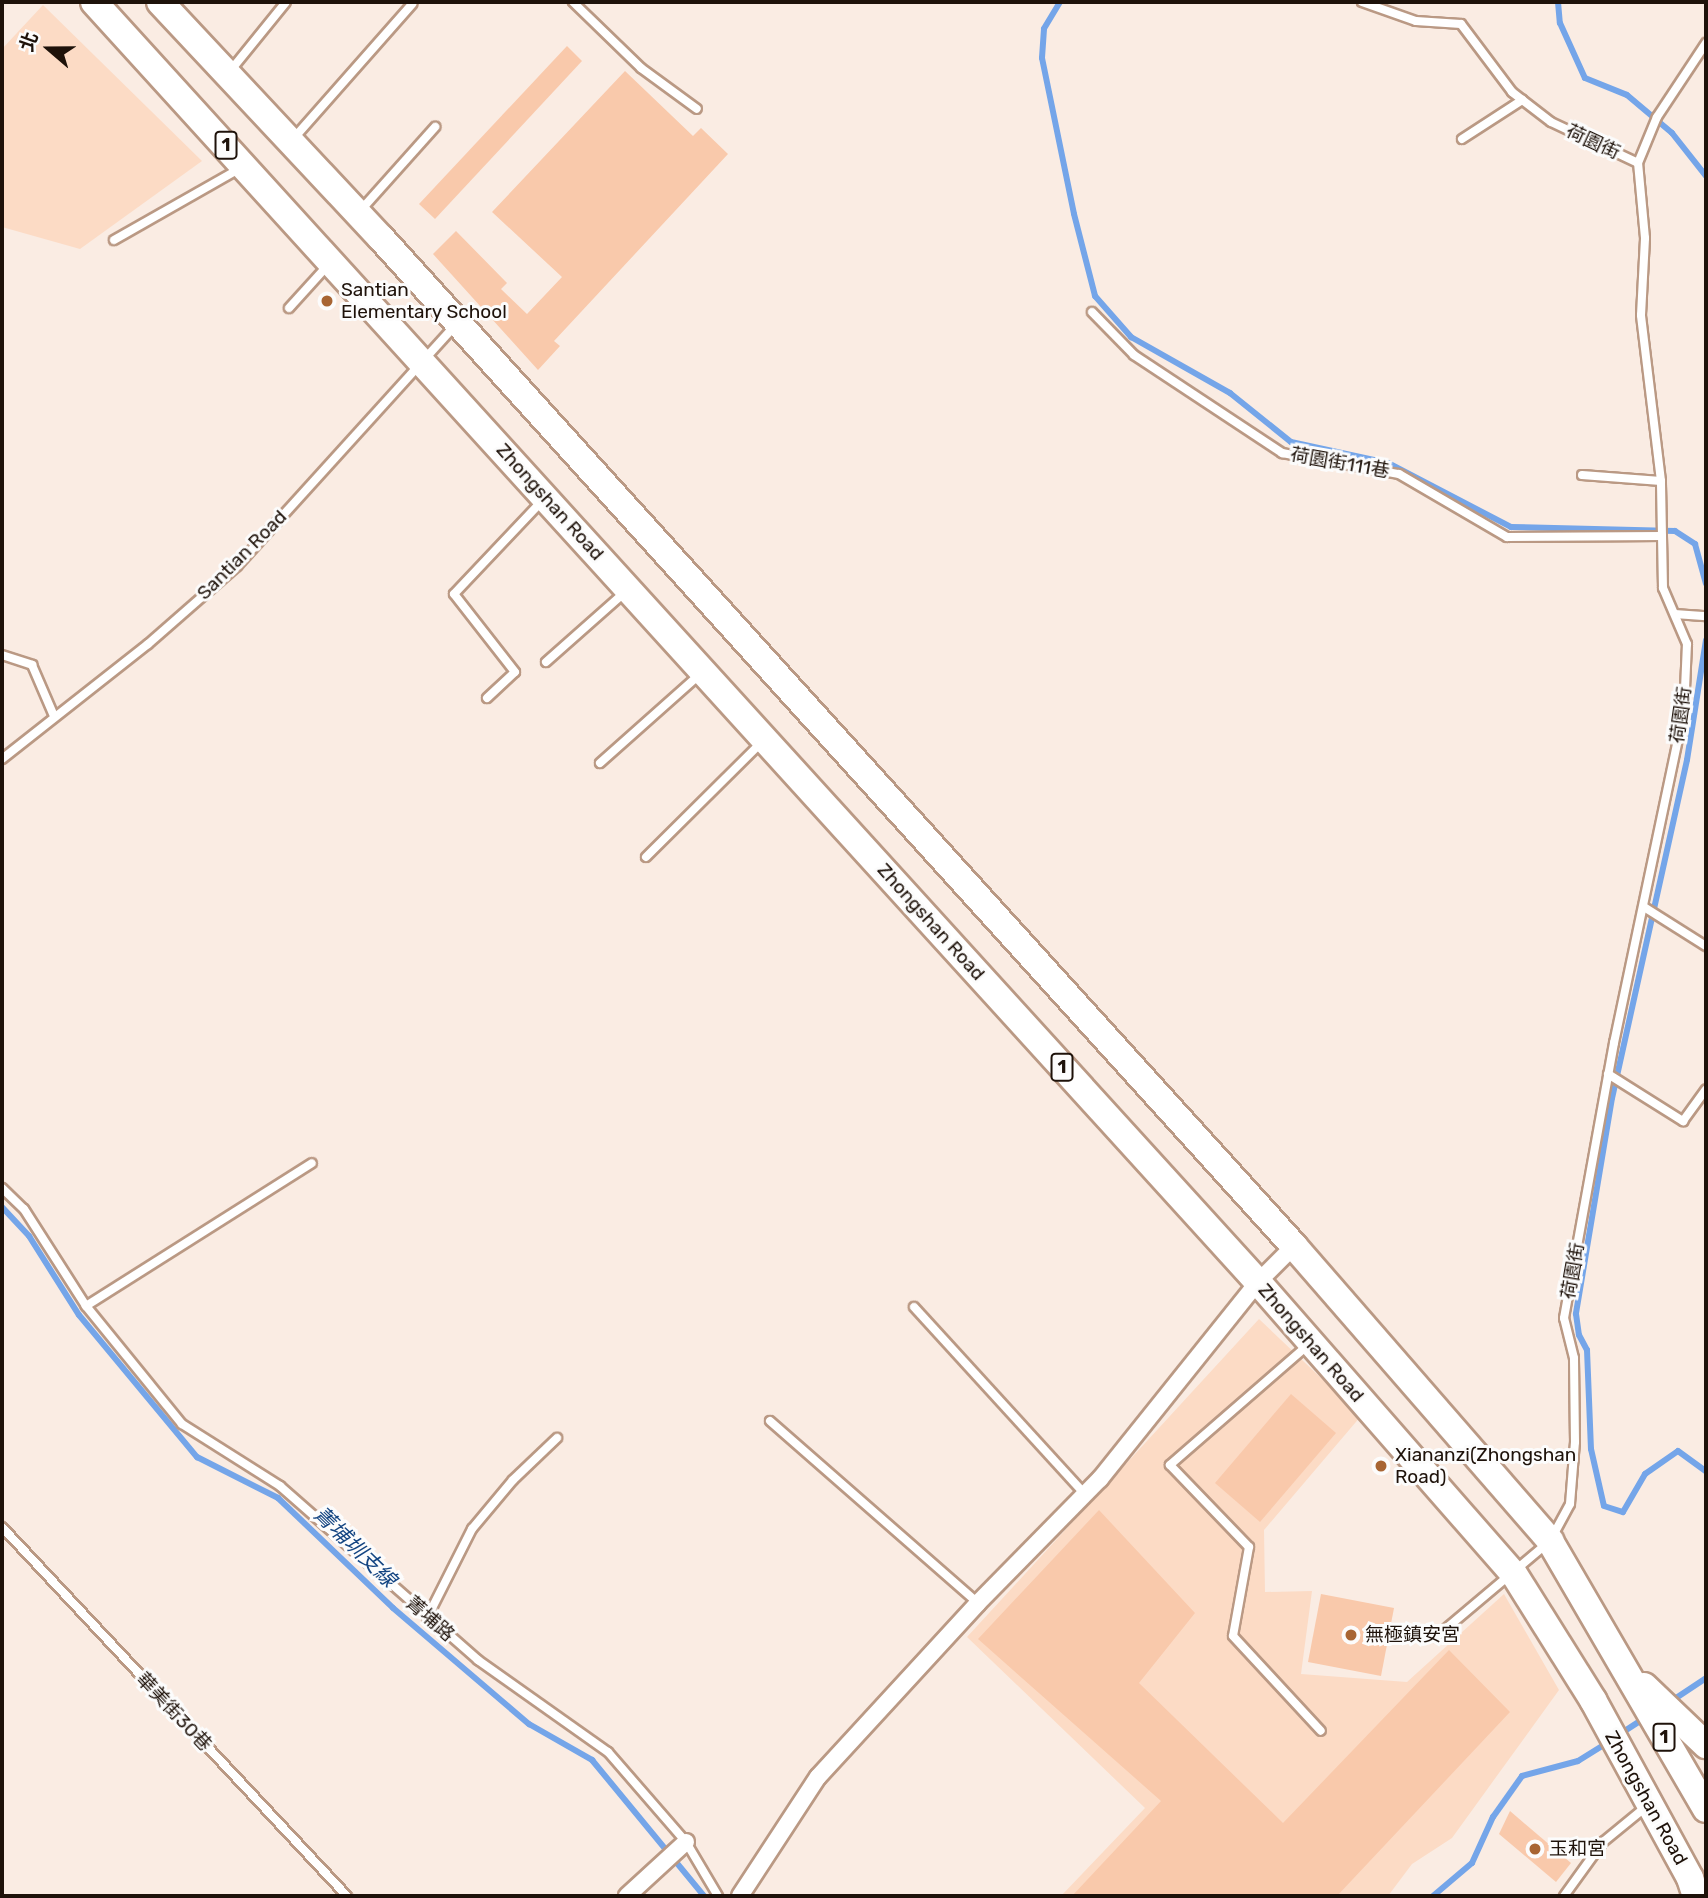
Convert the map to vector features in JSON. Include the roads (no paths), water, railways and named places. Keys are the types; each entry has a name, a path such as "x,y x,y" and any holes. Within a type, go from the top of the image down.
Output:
{"main road":[{"name":"Zhongshan Road","path":"94,2 333,260 1258,1282 1514,1574 1593,1700 1690,1878 1696,1896"},
{"name":"1","path":"160,2 358,214 1294,1246 1550,1541 1706,1809"},
{"path":"1622,1665 1706,1745"}],"street":[{"path":"740,1896 818,1777 978,1603 1085,1494 1258,1282 1294,1246"},
{"path":"627,1896 686,1842"}],"lane":[{"path":"228,75 286,2"},
{"path":"573,2 641,68 697,109"},
{"name":"荷園街","path":"1362,2 1416,21 1461,24 1522,100 1551,122 1638,163 1646,239 1641,316 1661,481 1663,588 1687,645 1684,712 1608,1074 1564,1318 1574,1358 1575,1442 1570,1504 1550,1541 1514,1574 1486,1591 1436,1637"},
{"path":"291,142 412,4"},
{"path":"1638,163 1657,117 1706,43"},
{"path":"1462,139 1522,100"},
{"path":"358,214 435,127"},
{"path":"114,240 245,166"},
{"path":"289,308 333,260"},
{"name":"荷園街111巷","path":"1092,312 1134,355 1282,453 1399,474 1507,537 1662,536"},
{"name":"Santian Road","path":"2,759 148,644 237,566 422,360 457,325"},
{"path":"1582,475 1661,481"},
{"path":"487,698 515,672 454,594 545,497"},
{"path":"546,662 629,589"},
{"path":"1675,614 1706,617"},
{"path":"2,655 32,665 54,716"},
{"path":"600,763 704,671"},
{"path":"646,857 765,739"},
{"path":"1644,907 1706,946"},
{"path":"1608,1074 1683,1121 1706,1088"},
{"path":"86,1306 312,1163"},
{"name":"菁埔路","path":"2,1188 24,1209 58,1256 86,1306 181,1424 280,1486 427,1618 608,1752 686,1842 718,1896"},
{"path":"914,1307 1085,1494"},
{"path":"1311,1343 1170,1465 1249,1547 1233,1636 1321,1731"},
{"path":"770,1421 978,1603"},
{"path":"427,1618 472,1530 513,1480 557,1438"},
{"name":"華美街30巷","path":"2,1527 347,1896"},
{"path":"1564,1896 1603,1842 1649,1804"}],"waterway":[{"path":"1060,2 1044,29 1042,58 1074,214 1095,296 1131,337 1230,393 1291,442 1388,463 1511,527 1675,531 1695,544 1706,584"},
{"path":"1558,2 1560,23 1585,78 1627,95 1672,133 1706,176"},
{"path":"1706,640 1687,760 1612,1098 1576,1314 1579,1335 1587,1350 1591,1449 1604,1506 1623,1512 1645,1474 1678,1451 1706,1471"},
{"name":"菁埔圳支線","path":"2,1207 29,1236 79,1315 197,1457 278,1498 393,1608 529,1724 592,1760 704,1896"},
{"path":"1670,1702 1706,1678"},
{"path":"1620,1734 1646,1717"},
{"path":"1433,1896 1472,1863 1493,1817 1522,1776 1578,1761 1608,1742"}],"place":[{"name":"Santian Elementary School","path":"327,301"},
{"name":"Xiananzi(Zhongshan Road)","path":"1381,1466"},
{"name":"無極鎮安宮","path":"1351,1635"},
{"name":"玉和宮","path":"1535,1849"}]}
